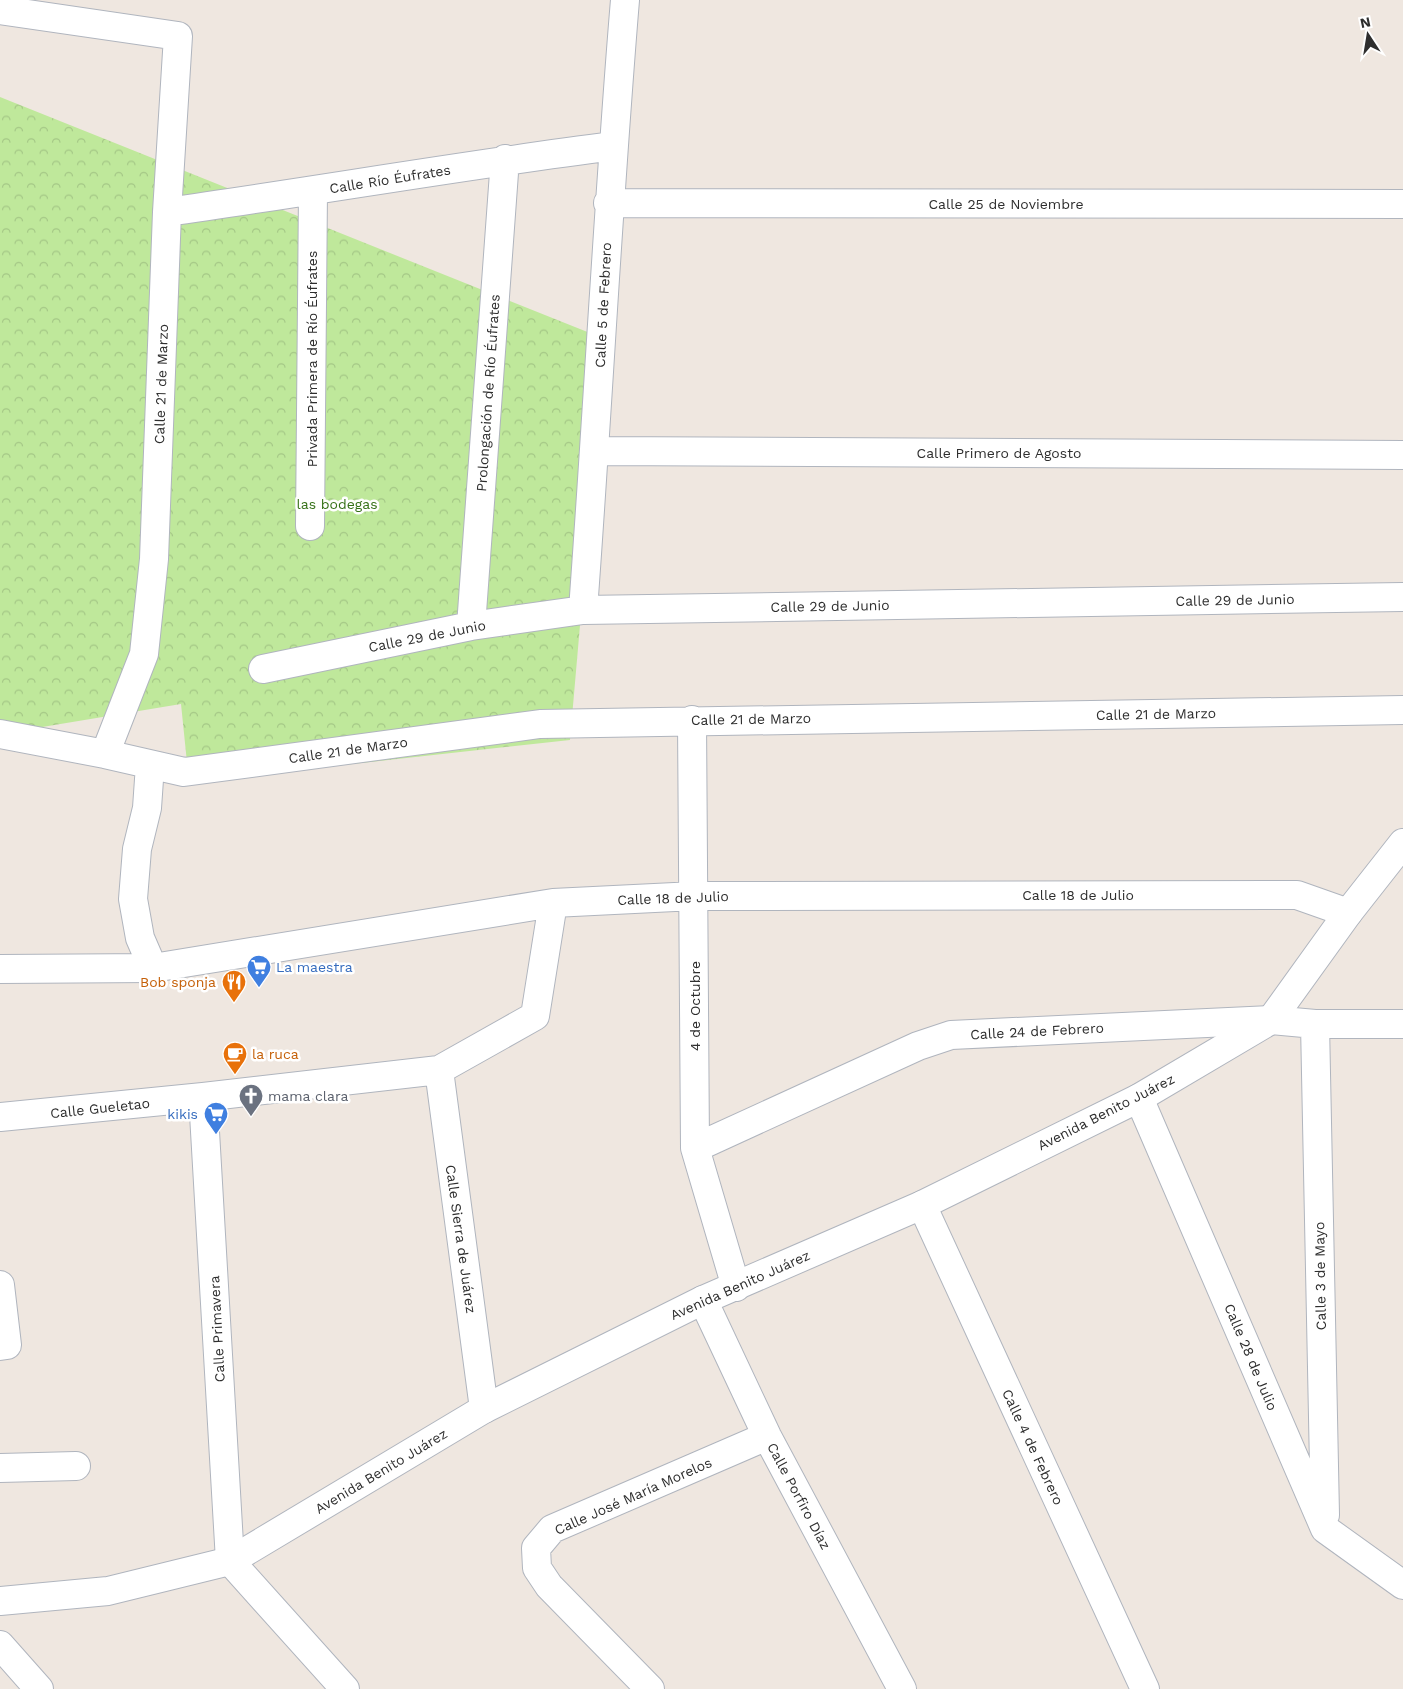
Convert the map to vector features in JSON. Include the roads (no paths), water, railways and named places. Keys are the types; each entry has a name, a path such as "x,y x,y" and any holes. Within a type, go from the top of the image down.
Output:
{"street":[{"name":"Calle 5 de Febrero","path":"582,610 595,451 608,203 624,0"},
{"name":"Calle 21 de Marzo","path":"0,10 178,36 167,212 154,559 144,654 105,754"},
{"name":"Calle Río Éufrates","path":"167,212 505,160 612,146"},
{"name":"Prolongación de Río Éufrates","path":"471,626 505,160"},
{"name":"Privada Primera de Río Éufrates","path":"310,526 313,191"},
{"name":"Calle 25 de Noviembre","path":"608,203 1403,204"},
{"name":"Calle Primero de Agosto","path":"595,451 1403,455"},
{"name":"Calle 29 de Junio","path":"263,669 471,626 582,610 1403,597"},
{"name":"Calle 21 de Marzo","path":"0,734 105,754 184,772 540,724 692,720 1403,710"},
{"name":"4 de Octubre","path":"692,720 695,1148 736,1287"},
{"path":"150,764 147,808 137,849 132,899 140,938 153,968"},
{"name":"Avenida Benito Juárez","path":"0,1601 108,1591 230,1561 484,1409 703,1300 922,1205 1139,1098 1271,1020 1348,913 1403,843"},
{"name":"Calle 18 de Julio","path":"0,968 153,968 553,903 694,896 1297,895 1348,913"},
{"path":"439,1070 535,1016 553,903"},
{"name":"Calle 24 de Febrero","path":"695,1148 918,1046 951,1035 1271,1020 1315,1024 1403,1024"},
{"name":"Calle 3 de Mayo","path":"1315,1024 1325,1529"},
{"name":"Calle Gueletao","path":"0,1117 203,1097 439,1070"},
{"name":"Calle Sierra de Juárez","path":"439,1070 484,1409"},
{"name":"Calle Primavera","path":"203,1097 230,1561"},
{"name":"Calle 28 de Julio","path":"1139,1098 1325,1529"},
{"name":"Calle 4 de Febrero","path":"922,1205 1145,1689"},
{"path":"0,1284 7,1345 0,1346"},
{"name":"Calle Porfiro Díaz","path":"703,1300 767,1436 902,1689"},
{"name":"Calle José María Morelos","path":"645,1687 549,1586 537,1568 536,1548 552,1529 767,1436"},
{"path":"0,1468 76,1466"},
{"path":"1325,1529 1401,1575"},
{"path":"230,1561 344,1689"},
{"path":"0,1645 39,1689"}],"place":[{"name":"La maestra","path":"259,988"},
{"name":"Bob sponja","path":"234,1003"},
{"name":"la ruca","path":"235,1075"},
{"name":"mama clara","path":"251,1117"},
{"name":"kikis","path":"216,1135"}],"park label":[{"name":"las bodegas","path":"337,504"}]}
